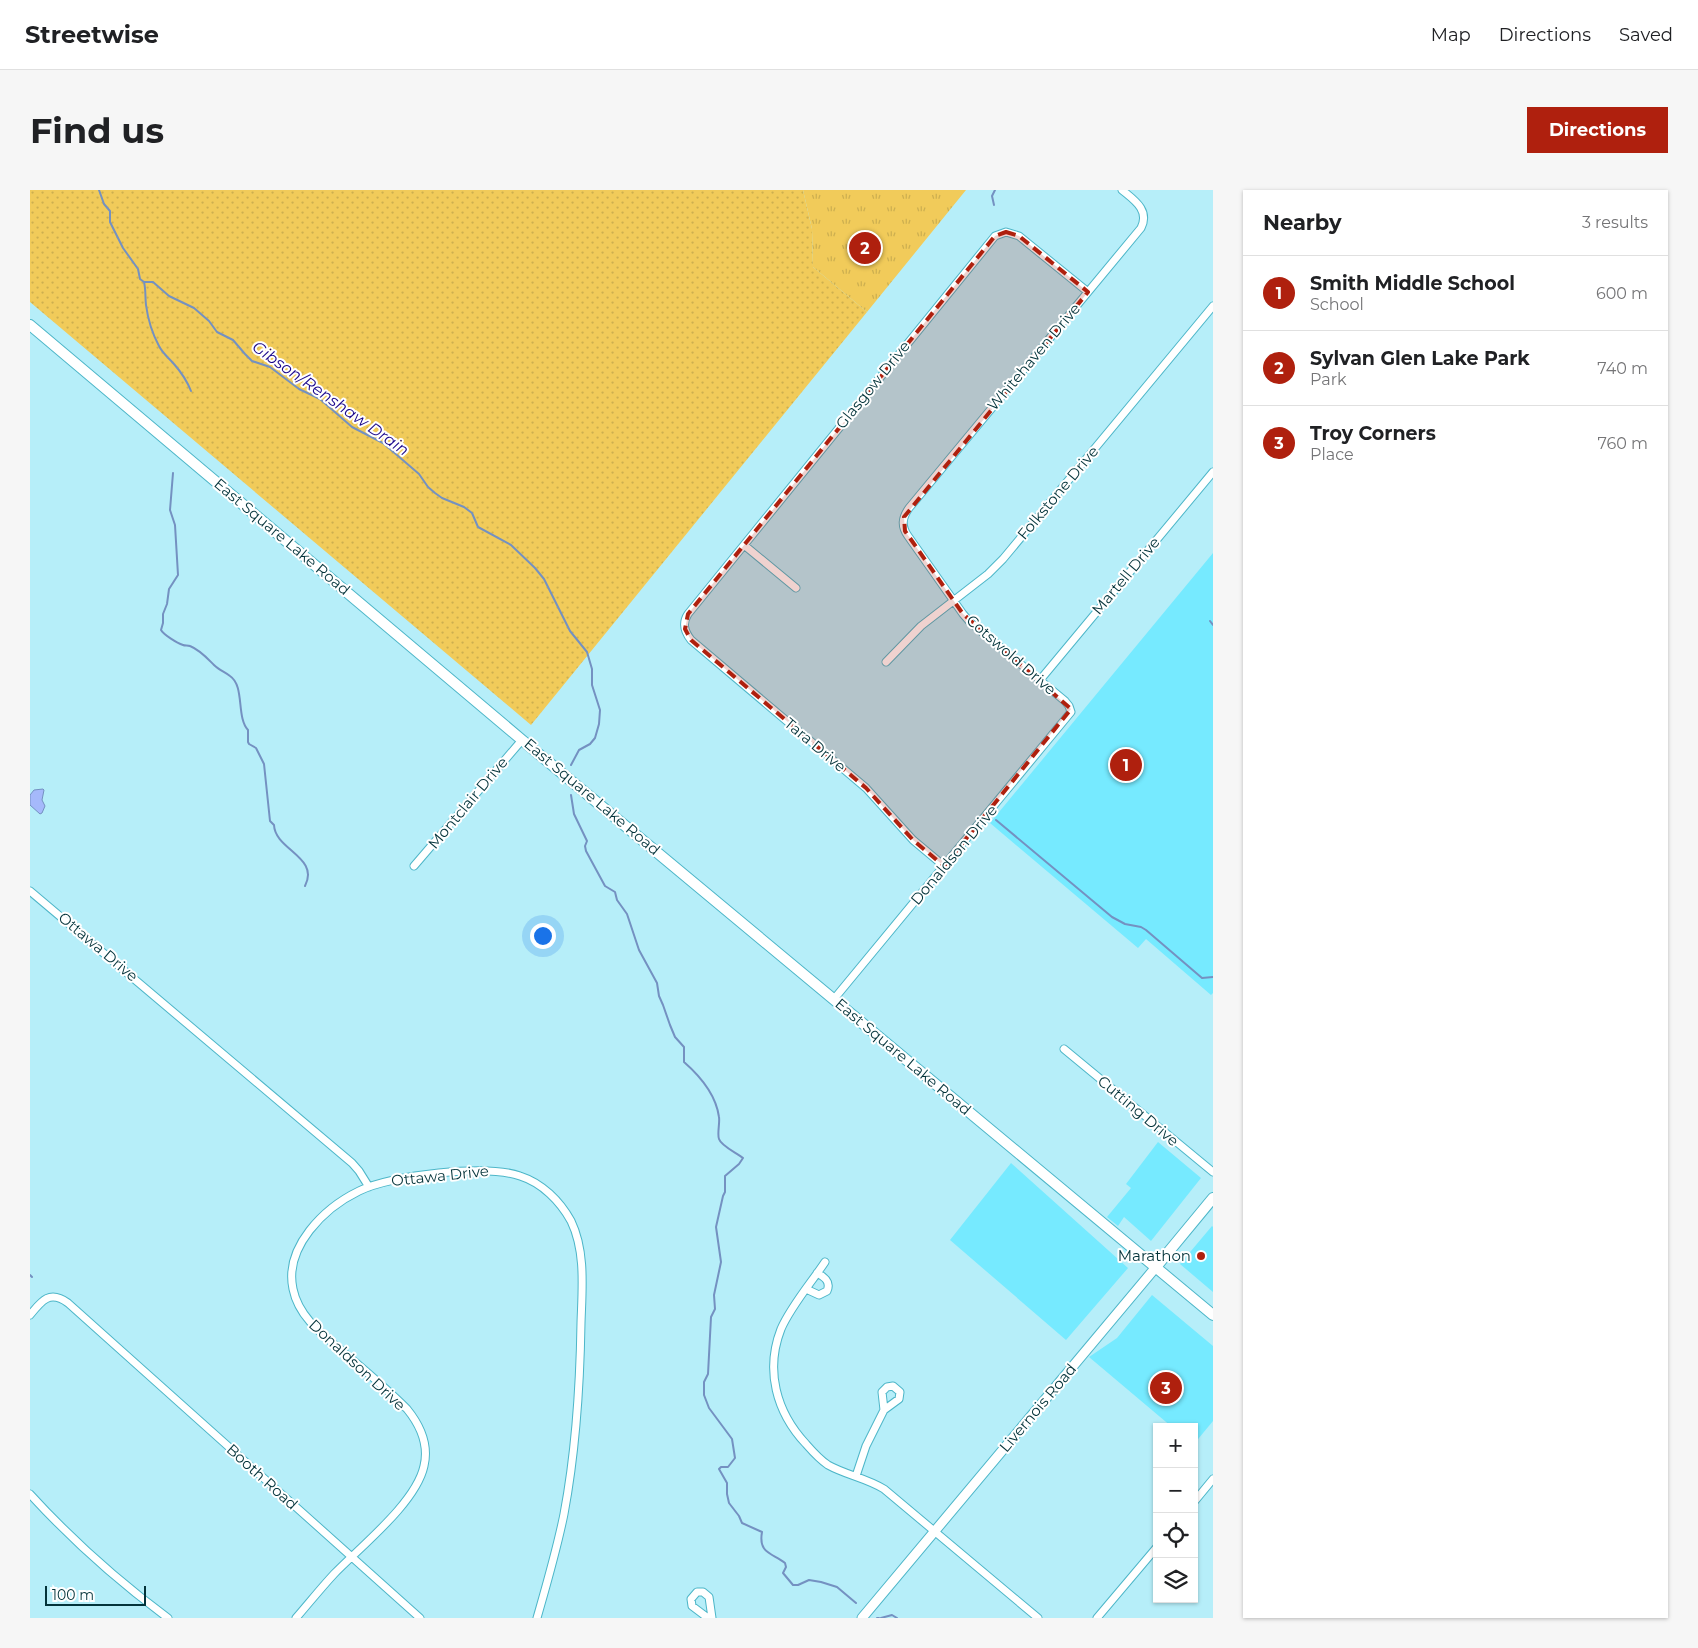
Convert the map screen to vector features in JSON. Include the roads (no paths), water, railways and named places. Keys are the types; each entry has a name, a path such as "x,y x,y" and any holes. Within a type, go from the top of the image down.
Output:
{"main road":[{"name":"East Square Lake Road","path":"30,325 522,740 1213,1315"},
{"name":"Livernois Road","path":"1156,1267 1213,1198"}],"street":[{"name":"Whitehaven Drive","path":"903,526 904,517 909,508 1136,234 1143,223 1142,209 1122,190"},
{"name":"Glasgow Drive","path":"684,626 688,614 995,236 1006,232 1019,236 1088,292"},
{"name":"Folkstone Drive","path":"886,662 921,626 988,574 1003,559 1213,306"},
{"name":"Martell Drive","path":"1040,680 1213,472"},
{"name":"Cotswold Drive","path":"903,526 908,536 970,622 1065,701 1071,709"},
{"path":"744,545 796,588"},
{"name":"Tara Drive","path":"684,626 691,640 866,788 913,840 944,866"},
{"name":"Donaldson Drive","path":"834,999 1068,717 1071,709"},
{"name":"Montclair Drive","path":"414,866 522,740"},
{"name":"Ottawa Drive","path":"30,891 352,1163 369,1187 383,1182 464,1171 509,1173 531,1180 546,1190 565,1211 572,1225 579,1248 582,1276 578,1419 564,1514 537,1618"},
{"name":"Cutting Drive","path":"1064,1049 1213,1172"},
{"name":"Donaldson Drive","path":"296,1618 334,1574 389,1520 417,1484 425,1465 425,1442 418,1425 407,1409 307,1319 294,1295 292,1271 297,1251 306,1236 318,1221 340,1202 357,1191 369,1187"},
{"path":"824,1262 787,1318 778,1338 773,1368 776,1394 790,1425 815,1454 828,1464 884,1489 1038,1618"},
{"name":"Livernois Road","path":"862,1618 1156,1267"},
{"path":"806,1289 819,1296 827,1291 829,1286 827,1281 817,1273"},
{"name":"Booth Road","path":"30,1314 44,1299 50,1297 56,1297 68,1303 420,1618"},
{"path":"856,1476 870,1439 884,1410"},
{"path":"1198,1497 1213,1479"},
{"path":"30,1494 90,1556 168,1618"},
{"path":"1097,1618 1153,1552"},
{"path":"708,1618 692,1606 691,1599 697,1592 704,1592 709,1597 712,1618"}],"waterway":[{"path":"99,190 104,204 110,211 110,222 123,248 138,269 140,279 144,282 146,305 152,331 162,351 181,373 191,391"},
{"path":"994,205 992,196 995,190"},
{"name":"Gibson/Renshaw Drain","path":"144,282 153,282 169,296 194,308 209,321 217,332 233,340 252,361 270,367 299,389 320,399 352,427 383,443 419,474 435,493 464,507 472,513 478,527 511,545 535,568 544,579 570,631 587,652 592,669 592,685 600,710 595,738 590,744 579,750 571,765"},
{"path":"173,473 170,510 175,525 178,575 169,589 161,630 177,643 190,646 203,654 216,667 235,681 242,717 248,730 248,742 256,748 264,764 270,821 274,825 276,834 281,841 307,868 308,876 305,886"},
{"path":"1210,621 1213,625"},
{"name":"Gibson/Renshaw Drain","path":"571,795 574,814 587,841 586,851 605,886 615,892 617,900 627,914 639,950 657,983 659,996 675,1037 684,1047 684,1062 696,1073 715,1101 719,1117 718,1134 720,1142 743,1158 725,1176 725,1192 716,1227 721,1262 714,1295 715,1309 711,1317 708,1374 704,1382 704,1395 709,1408 732,1439 735,1458 728,1467 721,1467 719,1469 727,1483 729,1503 742,1523 762,1532 761,1539 764,1549 785,1563 786,1567 783,1573 793,1585 809,1580 821,1582 837,1587 856,1603"},
{"path":"996,820 1112,917 1125,924 1141,927 1146,930 1202,978 1213,977"},
{"name":"Gibson/Renshaw Drain","path":"881,1618 892,1615 897,1618"}],"place":[{"name":"Sylvan Glen Lake Park","path":"865,248"},
{"name":"Smith Middle School","path":"1126,765"},
{"name":"Marathon","path":"1201,1256"},
{"name":"Troy Corners","path":"1166,1388"}]}
